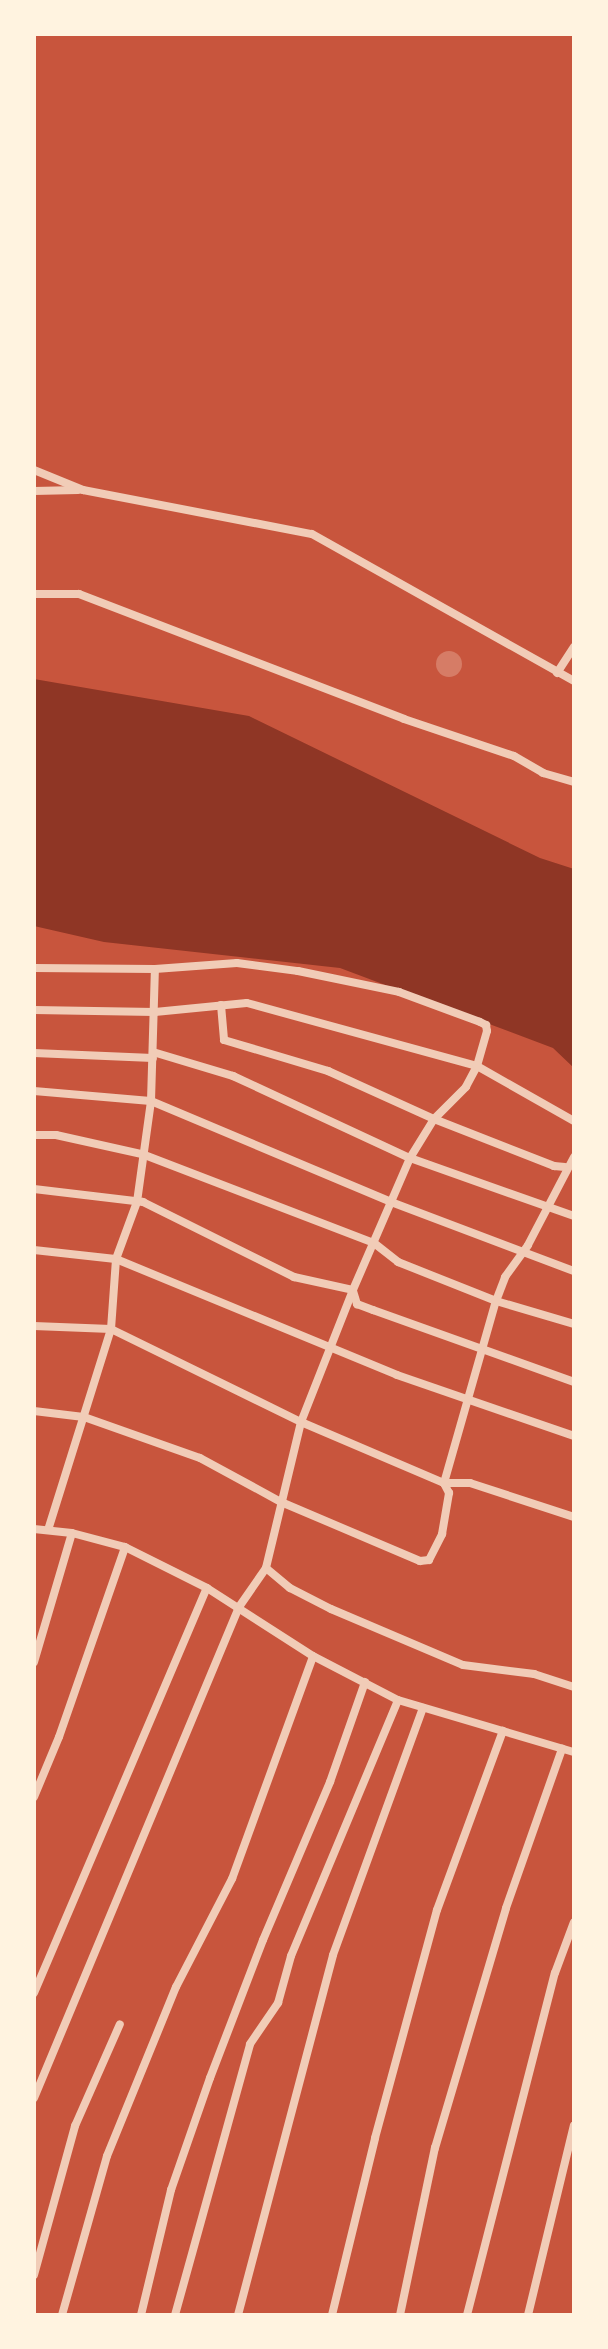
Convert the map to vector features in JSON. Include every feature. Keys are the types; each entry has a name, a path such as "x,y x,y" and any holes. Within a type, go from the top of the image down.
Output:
{"street":[{"path":"34,470 83,490 312,534 574,681"},
{"path":"34,491 83,490"},
{"path":"34,594 79,594 404,719 514,756 543,773 574,782"},
{"path":"557,673 574,647"},
{"path":"557,673 574,672"},
{"path":"34,968 155,969 237,963 399,992 486,1025 477,1066 466,1087 434,1119 410,1158 353,1290 301,1422 266,1568 239,1607 34,2098"},
{"path":"48,1530 111,1329 116,1259 137,1202 151,1101 155,969"},
{"path":"34,1010 155,1012 247,1003 477,1066 574,1121"},
{"path":"221,1005 224,1040 328,1071 434,1119 554,1166 565,1167"},
{"path":"34,1053 153,1055 233,1076 410,1158 574,1216"},
{"path":"34,1091 151,1101 391,1202 574,1271"},
{"path":"34,1135 56,1135 142,1154 374,1243 398,1262 496,1301 574,1324"},
{"path":"34,1411 84,1417 200,1458 281,1502 420,1561 429,1560 438,1547 446,1518 449,1493 444,1483 470,1401 496,1301 505,1277 547,1207 565,1167 574,1157"},
{"path":"34,1189 137,1202 294,1277 353,1290"},
{"path":"34,1250 116,1259 397,1375 574,1436"},
{"path":"353,1290 357,1304 483,1352 574,1382"},
{"path":"34,1326 111,1329 301,1422 444,1483 470,1483 574,1517"},
{"path":"34,1529 72,1533 125,1547 207,1588 313,1656 398,1700 574,1752"},
{"path":"34,1662 72,1533"},
{"path":"34,1797 59,1737 125,1547"},
{"path":"266,1568 290,1588 331,1609 463,1665 534,1674 574,1687"},
{"path":"34,1993 207,1588"},
{"path":"62,2315 107,2156 176,1987 232,1879 313,1656"},
{"path":"141,2315 171,2190 205,2092 263,1940 330,1782 365,1682"},
{"path":"175,2315 250,2044 278,2003 291,1956 398,1700"},
{"path":"238,2315 333,1955 423,1708"},
{"path":"332,2315 375,2138 437,1910 503,1731"},
{"path":"400,2315 435,2148 506,1908 562,1749"},
{"path":"467,2315 555,1973 574,1922"},
{"path":"34,2275 75,2126 120,2024"},
{"path":"528,2315 574,2125"}],"shaded area":[{"path":"34,679 249,716 540,858 574,869 574,1068 553,1048 340,968 104,942 34,926"}],"building":[{"path":"449,651 458,655 462,664 458,673 449,677 440,673 436,664 440,655"}]}
